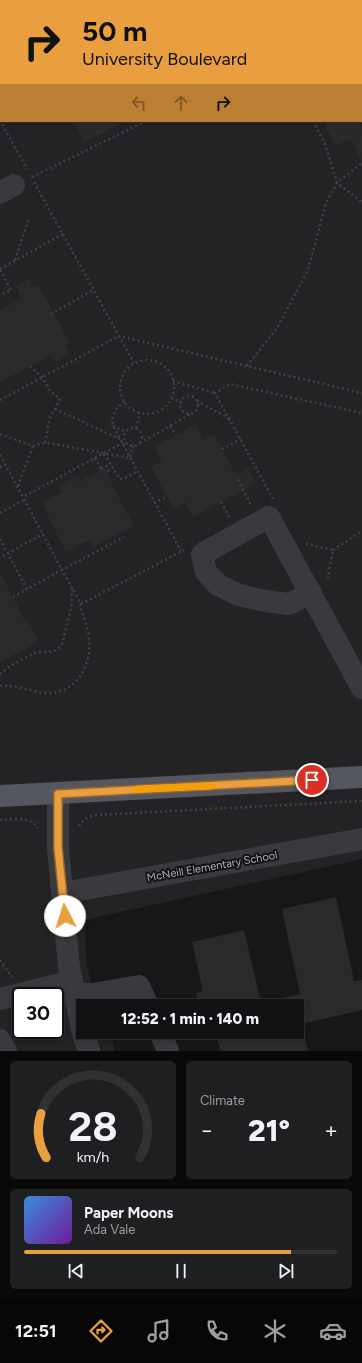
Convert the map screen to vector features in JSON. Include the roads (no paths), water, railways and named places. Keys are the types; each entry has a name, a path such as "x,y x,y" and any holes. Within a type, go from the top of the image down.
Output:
{"main road":[{"path":"0,796 362,777"}],"street":[{"path":"318,589 289,604 265,601 239,595 218,585 206,572 202,554 269,516 318,589 362,688"},
{"path":"58,794 58,848 69,967 83,1034 89,1051"},
{"name":"McNeill Elementary School","path":"63,893 362,839"},
{"path":"0,999 73,987 92,994 139,986 145,999"},
{"path":"163,1039 168,1051"},
{"path":"0,1040 6,1051"}]}
